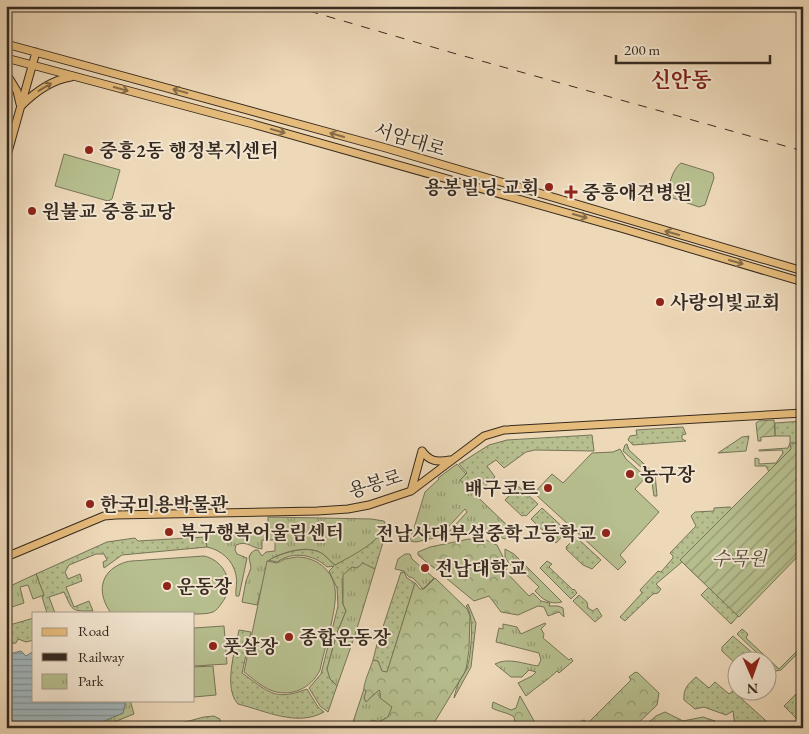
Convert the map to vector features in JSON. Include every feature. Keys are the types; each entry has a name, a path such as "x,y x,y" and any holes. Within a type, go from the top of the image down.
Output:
{"main road":[{"name":"서암대로","path":"6,44 386,148 803,271"},
{"path":"6,159 36,52"},
{"name":"서암대로","path":"6,58 253,124 624,228 803,282"},
{"path":"6,72 17,91 21,106"},
{"path":"21,106 34,94 59,79 74,76"},
{"name":"용봉로","path":"6,557 104,516 140,513 348,510 369,505 411,491 484,436 504,430 530,427 803,413"},
{"path":"411,491 422,451 436,462 453,459"}],"green space":[{"path":"64,154 120,170 112,199 108,201 55,186"},
{"path":"681,163 713,173 714,178 705,205 699,207 670,197 671,179 675,169"},
{"path":"774,420 775,436 761,437 761,441 758,441 756,423"},
{"path":"803,421 803,467 800,495 735,506 769,472 766,466 755,466 755,458 759,459 759,464 776,463 783,453 782,450 759,450 788,448 790,436 775,436 775,423"},
{"path":"683,427 686,434 682,435 682,439 686,441 633,445 628,440 630,436 637,435 636,430"},
{"path":"592,435 594,451 535,450 526,452 504,468 496,460 487,466 495,477 476,495 460,480 467,473 459,464 489,445 507,440"},
{"path":"749,436 746,451 718,453 742,437"},
{"name":"수목원","path":"790,443 796,443 803,450 803,551 739,617 680,560 791,449"},
{"path":"627,444 629,450 655,474 657,496 654,496 651,476 623,451"},
{"path":"620,449 626,459 646,477 635,489 659,512 620,555 626,562 618,570 534,493 552,474 563,483 592,453 613,452"},
{"path":"457,464 466,474 460,480 512,530 505,539 483,531 446,535 467,512 465,509 439,537 416,542 410,541 425,492 438,478"},
{"path":"518,486 538,504 526,516 522,516 505,500"},
{"path":"730,507 735,513 705,584 682,562 656,584 661,589 658,593 653,594 625,621 620,617 642,593 640,590 658,571 661,572 673,558 670,553 696,526 691,516 695,512 714,511 714,508"},
{"path":"542,508 567,531 556,543 531,519"},
{"path":"268,517 371,519 384,521 387,529 380,533 373,542 335,565 317,551 303,549 274,557 269,560 257,605 242,602 246,581 251,568 249,557 251,553 258,550 262,556 266,552 275,551 275,540 262,540 262,549 243,543 236,545 235,550 237,554 247,558 239,596 236,596 237,578 232,565 222,553 207,547 205,534 268,532"},
{"path":"387,529 375,569 363,564 342,579 343,604 346,611 337,633 327,669 337,686 328,712 320,706 309,688 321,674 338,606 337,588 329,571 334,566 327,567 316,559 296,555 277,562 268,560 288,552 310,550 323,554 335,565 367,546"},
{"path":"205,537 207,547 122,555 104,568 103,562 107,560 104,554 96,554 69,565 65,572 68,579 80,574 82,581 66,587 74,607 89,601 93,611 73,609 64,592 49,597 55,612 47,612 42,597 44,596 36,574 107,542 135,538 138,541"},
{"path":"576,537 601,560 592,569 583,565 567,550 566,547"},
{"path":"469,539 486,540 497,545 508,567 505,571 529,596 533,593 541,601 550,603 549,606 563,608 564,617 559,612 548,616 544,607 538,606 518,615 501,612 489,596 474,601 418,555 418,552 430,547"},
{"path":"505,549 514,554 562,602 550,602 541,597 535,591 539,587 514,563 510,565 505,557"},
{"path":"405,554 410,554 412,559 434,578 423,589 404,571 395,569 398,559"},
{"name":"운동장","path":"204,556 218,563 223,569 228,582 228,590 219,607 213,612 206,614 195,614 195,612 110,612 102,591 105,578 115,567 132,561"},
{"name":"종합운동장","path":"297,557 311,559 327,571 334,582 335,597 330,629 320,670 316,677 305,687 285,693 270,690 244,672 267,561 277,563 285,559"},
{"path":"547,561 552,564 549,567 577,593 571,599 540,568"},
{"path":"363,563 375,569 337,686 330,679 327,669 337,633 346,611 343,604 343,575 352,567 357,568"},
{"path":"401,572 404,572 407,578 415,583 387,673 382,672 378,661 373,660 377,644 381,645 384,635 381,633"},
{"path":"36,574 44,595 33,599 28,585 20,587 24,603 6,609 6,588"},
{"path":"435,578 467,609 470,616 469,650 466,670 431,728 368,728 380,698 380,693 374,694 366,703 364,698 365,682 373,660 378,661 382,671 387,672 415,583 420,589 424,589"},
{"path":"709,587 739,615 731,624 701,595"},
{"path":"579,595 587,602 588,608 593,611 597,608 602,616 595,622 573,601"},
{"path":"468,604 476,623 471,667 454,698 459,682 467,668 470,655 471,618 466,606"},
{"path":"32,619 32,640 26,642 18,639 16,643 6,644 6,626"},
{"path":"545,623 541,629 544,634 543,638 569,660 571,658 573,661 559,673 557,671 526,696 518,683 536,672 529,670 522,677 511,677 495,664 511,661 538,666 541,660 539,653 496,642 499,628 503,629 503,624 517,627 521,634"},
{"name":"풋살장","path":"224,626 227,664 195,666 195,628"},
{"path":"742,629 748,634 746,638 761,652 756,652 737,634"},
{"path":"239,630 251,632 242,673 272,693 287,695 307,689 318,707 324,712 314,716 292,718 270,714 238,704 231,688 231,668"},
{"path":"733,636 751,652 726,652 726,655 722,651 722,647"},
{"path":"800,648 802,649 781,670 776,671 776,666 779,669"},
{"path":"213,666 216,695 195,697 195,667"},
{"path":"637,672 659,693 657,705 633,728 584,728 580,722 584,720 588,723 631,680 629,677"},
{"path":"696,677 709,688 715,682 726,691 726,702 745,702 774,728 732,728 735,726 733,711 726,715 704,707 695,709 684,700 684,693"},
{"path":"364,689 366,691 364,698 366,702 379,690 380,698 392,707 388,717 379,722 372,720 368,728 351,728"},
{"path":"796,694 803,700 803,714 798,720 784,706"},
{"path":"520,696 538,728 516,728 514,717 492,708 493,702 511,710 516,708"},
{"path":"126,702 131,702 134,714 99,728 88,728 123,713"},
{"path":"665,712 683,721 703,717 715,721 709,728 642,728 656,716"},
{"path":"214,716 220,719 220,728 170,728 170,726"}],"water":[{"path":"21,651 26,656 32,652 32,702 126,702 123,713 88,728 6,728 6,671 13,653"}],"railway":[{"path":"292,6 803,151"}],"place":[{"name":"중흥2동 행정복지센터","path":"89,150"},
{"name":"용봉빌딩 교회","path":"549,187"},
{"name":"중흥애견병원","path":"571,192"},
{"name":"원불교 중흥교당","path":"32,211"},
{"name":"사랑의빛교회","path":"660,302"},
{"name":"농구장","path":"630,474"},
{"name":"배구코트","path":"548,488"},
{"name":"한국미용박물관","path":"90,504"},
{"name":"북구행복어울림센터","path":"169,532"},
{"name":"전남사대부설중학고등학교","path":"606,533"},
{"name":"전남대학교","path":"425,568"},
{"name":"운동장","path":"167,586"},
{"name":"종합운동장","path":"289,637"},
{"name":"풋살장","path":"213,646"}],"district":[{"name":"신안동","path":"681,80"}]}
